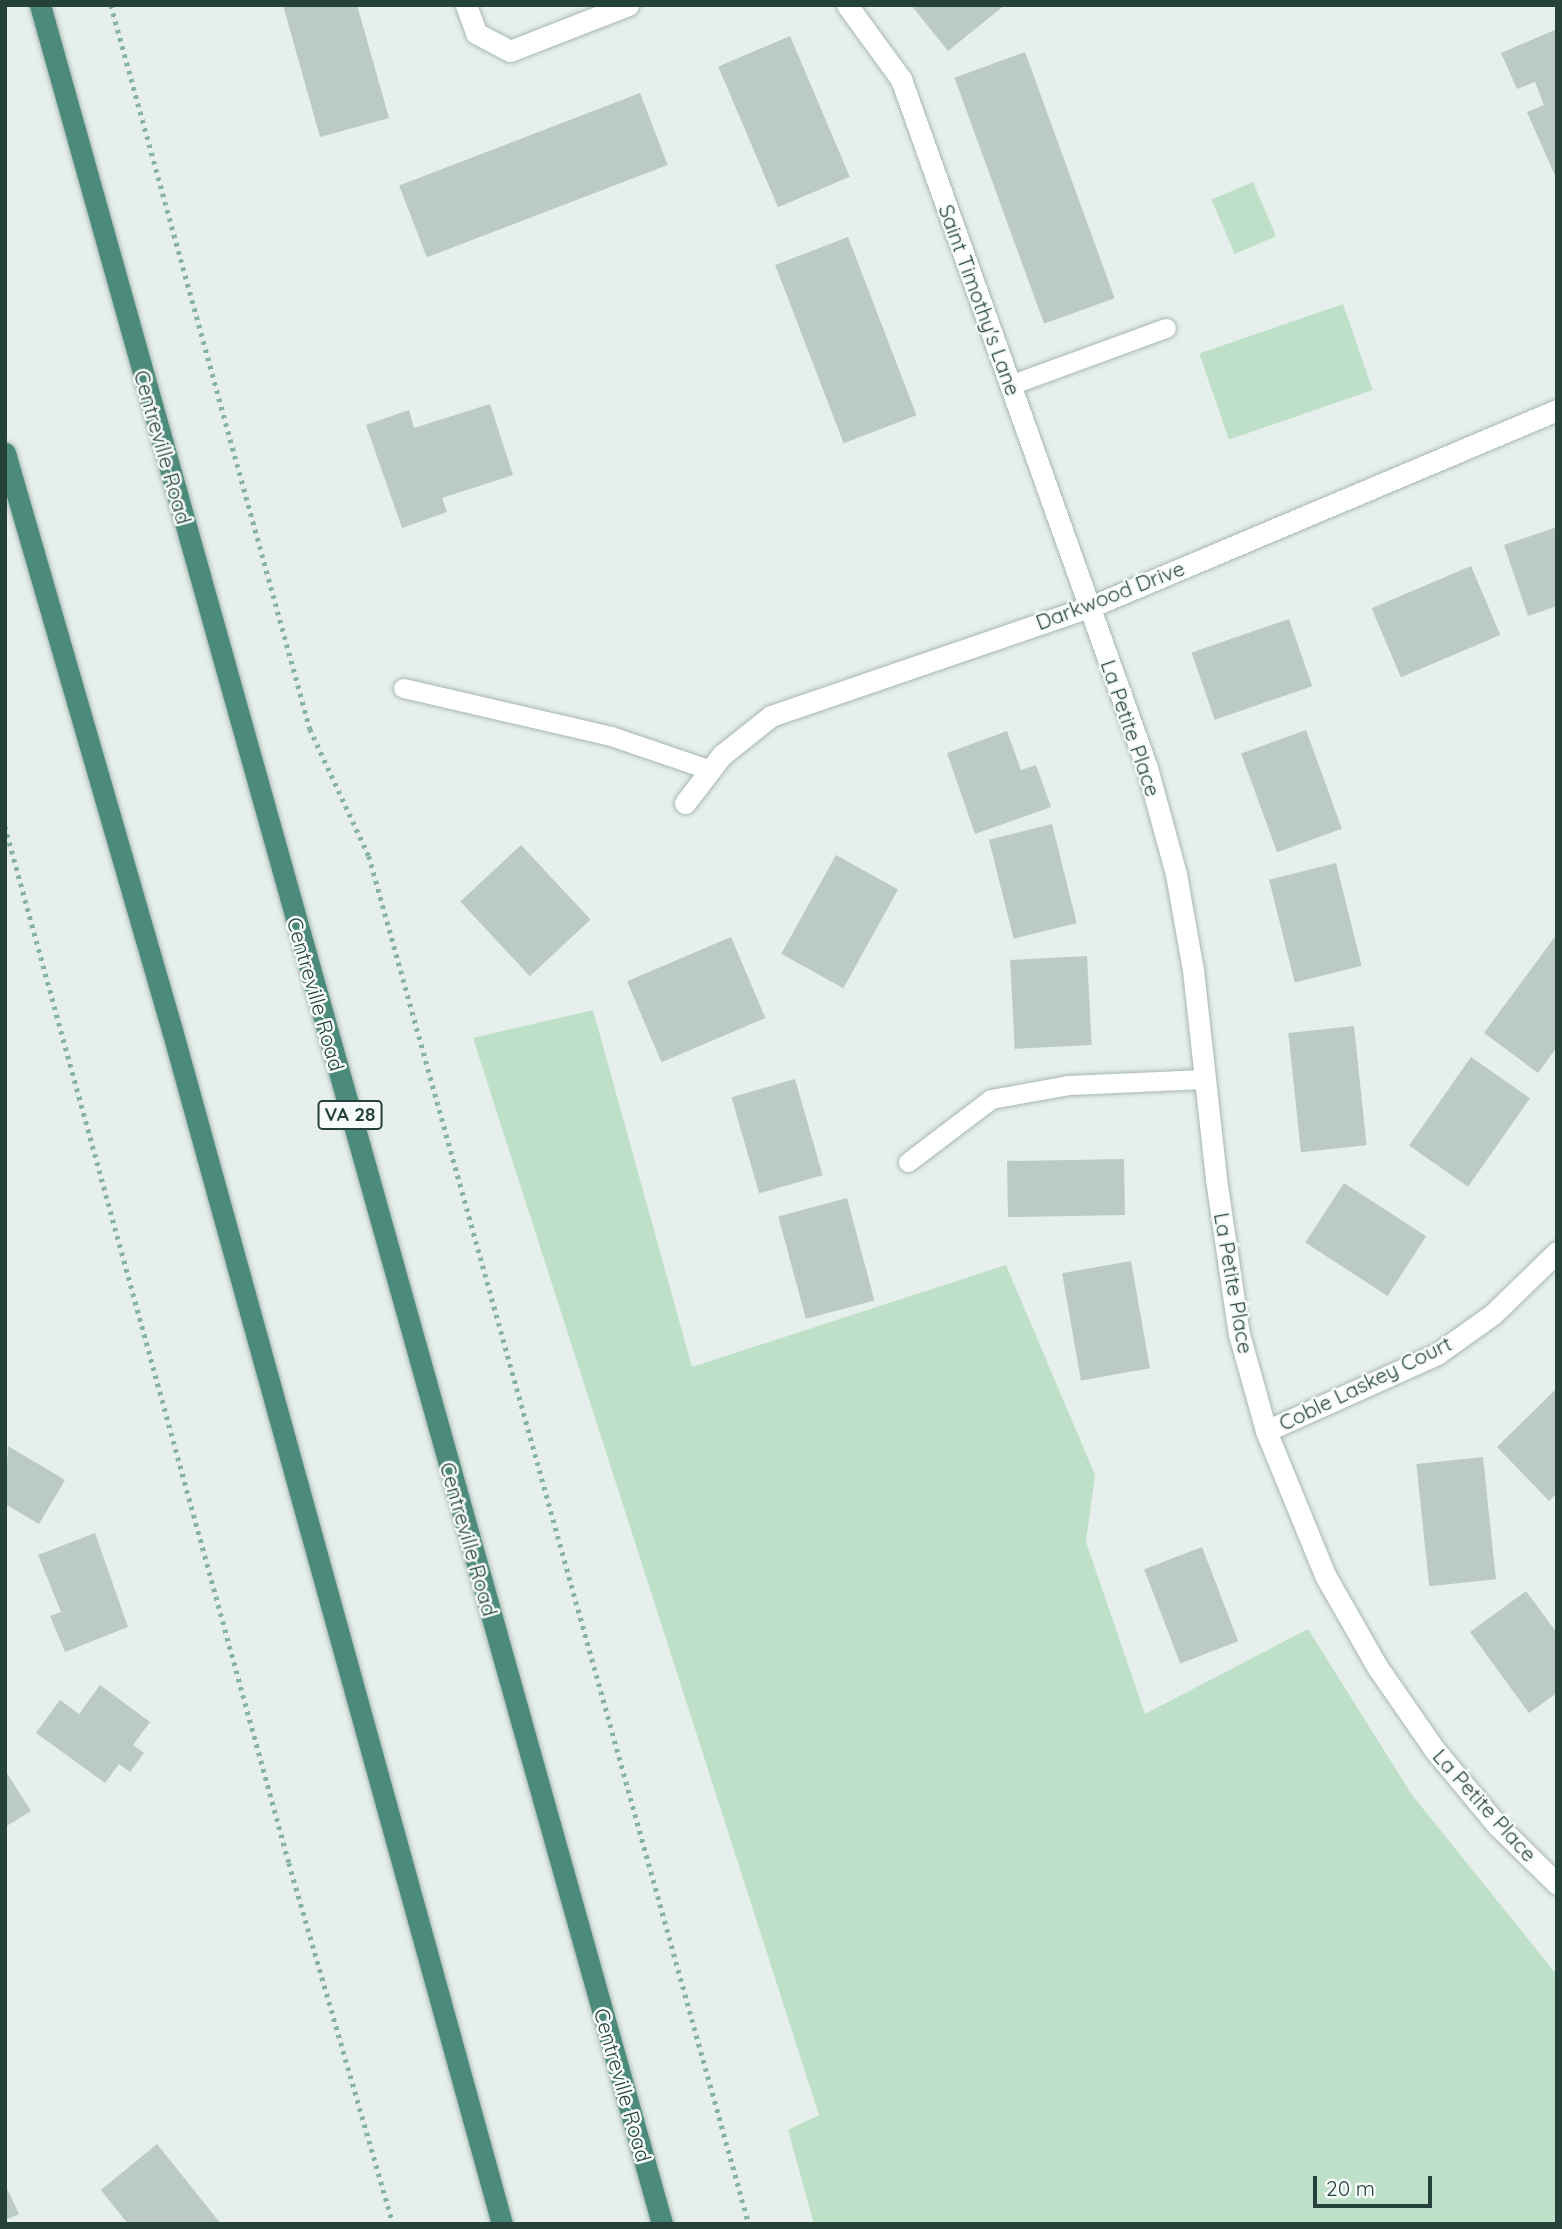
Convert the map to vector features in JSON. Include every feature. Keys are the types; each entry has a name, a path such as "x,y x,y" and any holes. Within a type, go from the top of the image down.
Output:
{"highway":[{"name":"Centreville Road","path":"40,5 662,2224"},
{"path":"5,453 172,1030 502,2224"}],"street":[{"path":"466,5 476,33 510,51 628,5"},
{"name":"Saint Timothy's Lane","path":"847,5 901,79 1090,607"},
{"name":"Darkwood Drive","path":"685,803 711,770 771,716 1090,607 1557,410"},
{"name":"La Petite Place","path":"1090,607 1147,768 1176,874 1193,970 1240,1334 1266,1431 1326,1577 1378,1668 1434,1749 1497,1825 1557,1884"},
{"name":"Coble Laskey Court","path":"1266,1431 1437,1354 1493,1314 1557,1252"}],"lane":[{"path":"1010,385 1166,328"},
{"path":"403,688 611,737 711,770"},
{"path":"908,1162 992,1100 1068,1085 1205,1079"}],"path":[{"path":"111,5 310,729 373,869 749,2224"},
{"path":"5,826 289,1863 393,2224"}],"green space":[{"path":"1253,182 1276,236 1235,254 1212,200"},
{"path":"1343,304 1373,390 1229,440 1199,353"},
{"path":"593,1010 692,1367 1006,1265 1095,1475 1086,1542 1145,1714 1308,1629 1412,1795 1557,1975 1557,2224 814,2224 788,2130 819,2115 473,1038"}],"building":[{"path":"283,5 357,5 389,118 320,137"},
{"path":"911,5 1005,5 948,51"},
{"path":"1557,29 1557,180 1527,112 1544,105 1535,82 1517,89 1501,53"},
{"path":"790,36 850,177 778,207 718,66"},
{"path":"1025,52 1115,298 1044,324 955,78"},
{"path":"640,93 668,165 427,257 399,185"},
{"path":"848,237 916,415 844,443 775,265"},
{"path":"490,404 513,475 442,498 447,512 402,528 366,425 409,410 414,428"},
{"path":"1557,527 1557,606 1528,616 1504,545"},
{"path":"1471,566 1500,635 1401,677 1372,608"},
{"path":"1289,619 1312,686 1215,720 1192,653"},
{"path":"1306,730 1342,829 1277,852 1241,754"},
{"path":"1007,731 1021,770 1036,765 1051,807 975,834 947,753"},
{"path":"1052,824 1077,923 1014,939 989,840"},
{"path":"521,845 591,920 530,976 460,902"},
{"path":"836,855 898,889 843,988 781,954"},
{"path":"1336,863 1362,966 1295,983 1269,880"},
{"path":"1557,934 1557,1047 1538,1073 1484,1033"},
{"path":"731,937 765,1018 661,1062 627,981"},
{"path":"1087,956 1092,1045 1015,1049 1010,960"},
{"path":"1354,1026 1367,1145 1301,1152 1288,1033"},
{"path":"1471,1057 1530,1098 1468,1187 1409,1145"},
{"path":"795,1079 823,1175 759,1193 732,1097"},
{"path":"1124,1159 1125,1215 1008,1217 1007,1161"},
{"path":"1344,1183 1426,1236 1388,1296 1305,1243"},
{"path":"847,1198 874,1300 806,1319 778,1216"},
{"path":"1131,1261 1150,1368 1081,1380 1062,1273"},
{"path":"1557,1388 1557,1493 1549,1501 1497,1447"},
{"path":"8,1446 65,1480 39,1524 5,1504"},
{"path":"1483,1457 1496,1579 1429,1586 1416,1464"},
{"path":"95,1533 128,1627 65,1652 50,1616 61,1612 38,1555"},
{"path":"1202,1547 1238,1641 1180,1664 1144,1569"},
{"path":"1526,1591 1557,1633 1557,1693 1529,1713 1470,1632"},
{"path":"100,1685 150,1722 133,1745 144,1753 130,1772 119,1764 105,1783 36,1733 60,1700 79,1714"},
{"path":"5,1770 31,1811 5,1827"},
{"path":"157,2144 221,2224 128,2224 101,2190"},
{"path":"5,2184 19,2214 5,2220"}]}
